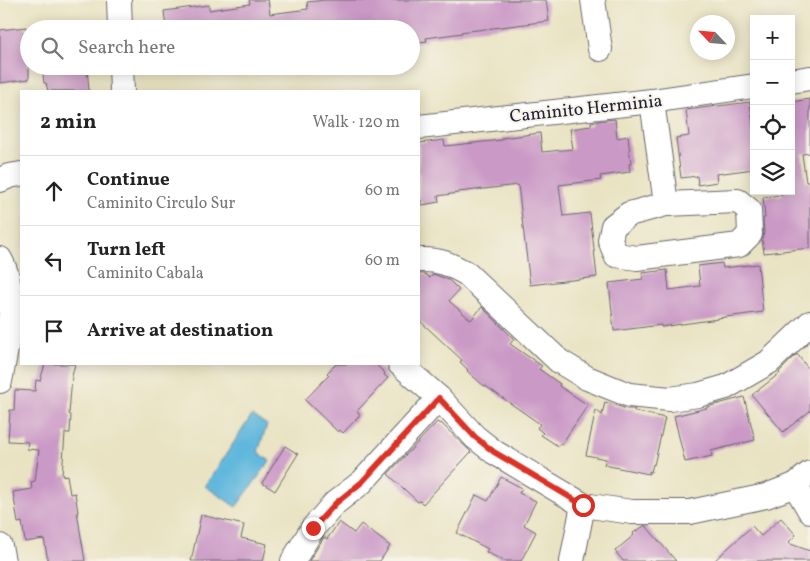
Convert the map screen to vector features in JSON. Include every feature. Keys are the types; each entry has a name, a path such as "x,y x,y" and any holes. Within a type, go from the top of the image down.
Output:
{"street":[{"path":"118,0 119,20"},
{"path":"593,0 600,49"},
{"path":"121,75 122,90"},
{"path":"795,80 810,78"},
{"name":"Caminito Herminia","path":"420,127 652,101 750,87"},
{"path":"652,101 666,204"},
{"path":"0,180 20,174"},
{"path":"738,201 748,210 750,234 739,245 637,258 616,255 610,240 613,226 629,214 666,204 738,201"},
{"path":"0,259 10,284 10,323 0,381"},
{"path":"420,260 440,262 453,266 467,274 559,361 587,378 629,395 670,399 698,396 726,387 769,362 810,323"},
{"path":"401,365 439,398 475,437 494,452 583,505 632,512 690,512 766,496 802,479 810,511"},
{"path":"293,561 313,528 336,503 362,482 439,398"},
{"path":"572,561 583,505"},
{"path":"0,546 3,561"}],"water":[{"path":"252,415 267,425 258,452 270,461 236,507 205,486"}],"building":[{"path":"249,0 268,0 270,14 308,9 307,2 325,0 546,0 549,21 461,32 426,38 427,41 420,42 420,20 165,20 164,11 209,5 209,10 250,4"},
{"path":"20,28 20,75 29,75 29,79 0,83 0,30"},
{"path":"43,75 88,75 89,90 48,90 46,83 44,83"},
{"path":"810,99 810,153 802,154 806,182 810,182 810,248 764,253 762,240 764,233 763,218 765,218 763,197 795,195 795,101"},
{"path":"750,102 750,170 716,174 717,182 698,185 697,176 681,178 676,138 689,136 686,110"},
{"path":"615,119 617,138 628,136 631,164 629,164 630,172 600,176 601,180 559,185 563,216 590,213 597,277 530,285 518,185 438,196 439,202 422,205 422,201 420,201 420,143 444,140 445,146 502,140 502,138 540,133 542,152 573,149 570,129 591,126 591,122"},
{"path":"722,263 723,268 758,264 763,312 661,327 661,325 614,331 609,283 643,279 642,273 667,270 669,290 700,286 698,266"},
{"path":"420,274 425,274 430,278 433,274 449,280 459,290 449,301 471,320 482,307 514,339 510,344 542,366 539,369 560,384 559,386 588,405 561,445 559,444 558,446 541,435 543,433 537,428 540,424 484,386 467,371 460,362 462,360 420,321"},
{"path":"797,354 810,371 810,411 783,432 752,395 780,373"},
{"path":"45,365 75,365 69,414 71,415 70,433 65,433 62,476 67,475 70,494 75,493 85,561 48,561 44,539 25,542 22,522 18,523 13,492 32,489 31,482 35,481 39,450 27,449 28,442 8,441 10,410 14,410 15,390 35,391 36,380 40,381"},
{"path":"335,365 376,365 388,378 357,411 360,415 343,433 340,430 338,432 305,400 329,375 327,373"},
{"path":"744,397 755,440 711,451 712,456 685,462 674,416"},
{"path":"605,402 665,418 654,465 649,474 604,465 606,459 586,455 596,410 602,415"},
{"path":"437,422 441,423 471,452 423,504 420,501 418,502 388,474"},
{"path":"285,446 298,454 275,491 262,483"},
{"path":"501,477 522,488 519,493 536,501 524,525 536,532 521,561 504,561 486,552 488,549 457,533 476,495 488,501"},
{"path":"201,515 244,525 241,538 267,544 263,561 191,561"},
{"path":"781,518 796,535 788,543 810,551 810,561 714,561 752,526 761,536"},
{"path":"339,522 354,533 361,524 390,546 380,561 309,561 324,537 327,539"},
{"path":"644,526 676,561 623,561 615,551 634,535 633,533"}],"route":[{"path":"313,528 336,503 362,482 439,398 475,437 494,452 583,505"}]}
